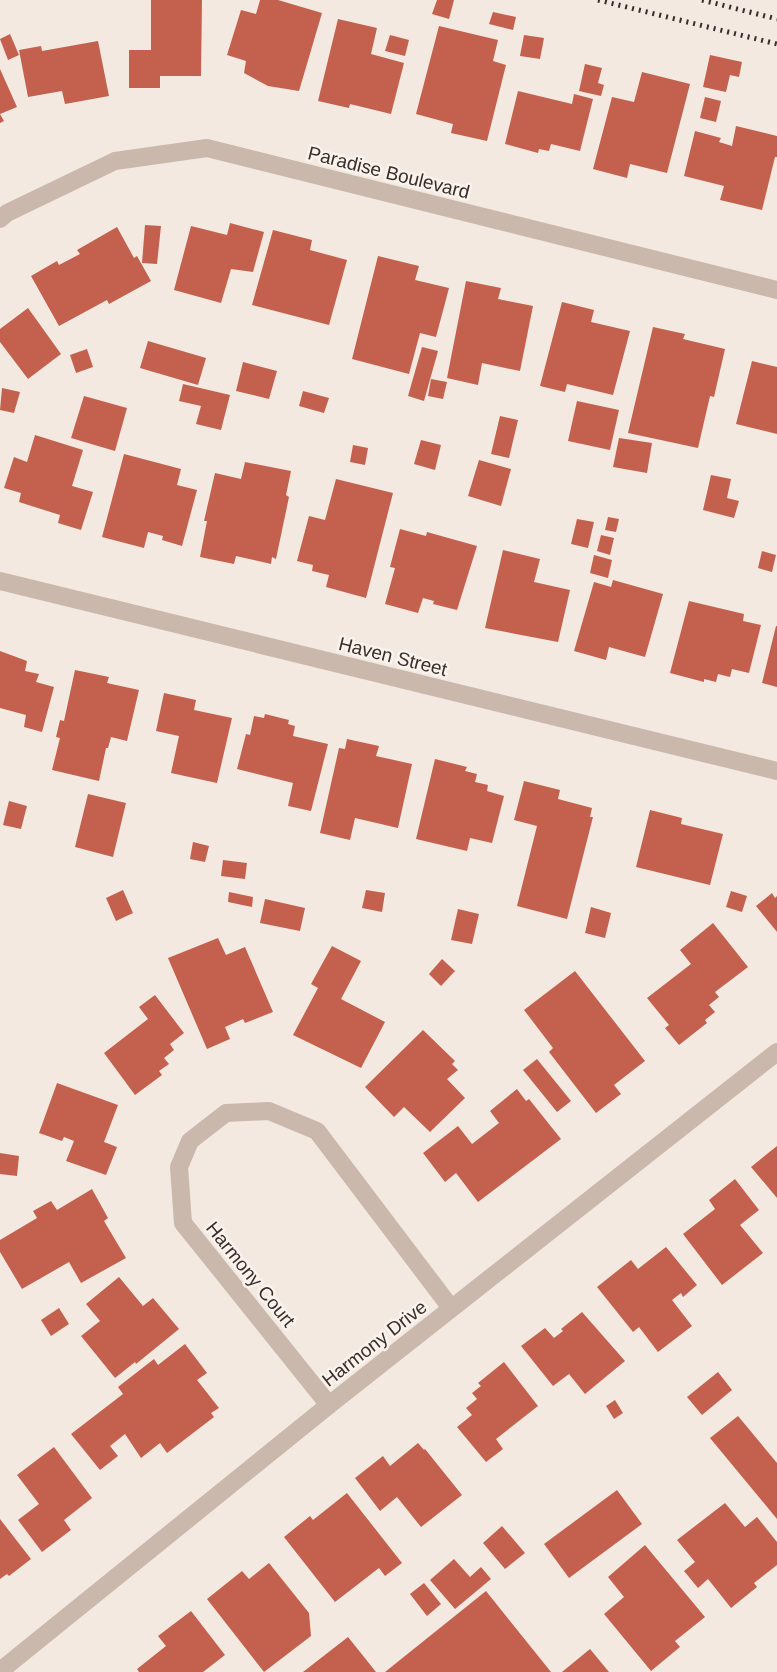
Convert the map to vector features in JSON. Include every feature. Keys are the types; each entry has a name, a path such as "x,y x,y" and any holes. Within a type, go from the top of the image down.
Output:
{"street":[{"name":"Paradise Boulevard","path":"0,219 7,213 115,161 207,148 777,290"},
{"name":"Haven Street","path":"0,582 777,771"},
{"name":"Harmony Drive","path":"0,1671 328,1405 777,1052"},
{"name":"Harmony Court","path":"328,1405 183,1223 179,1167 190,1141 226,1113 269,1111 317,1131 451,1308"}],"building":[{"path":"151,0 202,0 201,76 160,76 160,88 129,88 129,50 151,50"},
{"path":"260,0 278,0 322,13 299,91 268,86 244,73 246,61 227,55 241,10 256,14"},
{"path":"437,0 454,0 449,19 432,14"},
{"path":"493,12 516,17 513,30 489,24"},
{"path":"338,19 377,28 371,54 404,63 391,114 350,104 349,108 318,101"},
{"path":"439,26 498,40 493,61 506,65 487,141 451,133 453,124 416,114"},
{"path":"10,34 19,55 8,60 0,39"},
{"path":"390,35 409,40 405,56 385,51"},
{"path":"524,35 544,38 540,59 520,56"},
{"path":"98,41 109,96 65,104 62,91 28,97 19,50 41,46 42,51"},
{"path":"710,55 742,62 739,77 730,75 726,92 703,87"},
{"path":"585,64 602,68 598,83 604,85 601,96 579,91"},
{"path":"0,69 17,107 0,114"},
{"path":"642,72 690,84 667,173 630,164 627,178 593,169 612,97 634,102"},
{"path":"518,91 572,104 574,94 593,99 580,151 551,144 549,151 539,149 538,153 505,144"},
{"path":"705,97 721,101 716,122 700,118"},
{"path":"736,126 777,136 777,157 762,210 720,200 724,186 684,176 695,131 721,138 719,142 732,146"},
{"path":"230,223 264,232 253,272 231,269 221,303 174,290 191,226 227,235"},
{"path":"145,225 161,226 157,264 142,263"},
{"path":"117,227 134,258 137,256 151,281 109,304 107,300 59,326 31,276 57,261 59,265 80,254 77,250"},
{"path":"273,230 312,240 310,250 347,260 329,325 252,305"},
{"path":"378,256 419,266 415,280 449,288 436,337 420,333 409,374 352,359"},
{"path":"466,281 501,288 498,299 533,306 520,371 482,363 478,385 447,378"},
{"path":"562,302 594,310 591,322 630,331 613,395 567,384 565,392 540,386"},
{"path":"28,308 61,354 28,379 0,342 0,329"},
{"path":"653,327 685,334 683,339 725,349 714,397 710,396 698,448 628,433"},
{"path":"148,341 206,358 198,385 140,368"},
{"path":"422,347 438,351 424,401 408,396"},
{"path":"87,349 93,367 76,373 70,355"},
{"path":"752,361 777,367 777,434 736,424"},
{"path":"243,362 277,371 269,399 236,391"},
{"path":"431,379 447,382 443,399 428,396"},
{"path":"183,384 230,395 221,430 196,424 201,406 179,401"},
{"path":"2,388 20,392 14,413 0,410"},
{"path":"303,391 329,398 324,413 299,406"},
{"path":"84,396 127,408 115,451 71,438"},
{"path":"577,401 619,410 610,450 568,441"},
{"path":"500,416 518,420 509,458 491,454"},
{"path":"35,435 83,450 72,486 93,492 81,530 58,523 60,515 19,502 21,493 4,488 14,457 27,462"},
{"path":"619,438 652,443 647,473 613,467"},
{"path":"421,440 441,445 435,470 414,464"},
{"path":"353,445 368,448 365,465 350,462"},
{"path":"124,454 181,469 177,485 197,490 182,546 148,532 144,548 102,537"},
{"path":"479,460 511,469 501,506 468,496"},
{"path":"245,462 291,471 286,495 289,497 276,559 272,557 271,564 236,556 234,564 200,557 207,521 204,521 215,473 241,479"},
{"path":"711,475 731,479 727,498 739,501 734,518 703,510"},
{"path":"336,479 393,493 366,598 326,587 329,575 312,571 313,565 297,561 309,516 325,520"},
{"path":"608,517 619,519 616,532 605,530"},
{"path":"577,519 594,522 588,548 571,544"},
{"path":"400,529 426,536 427,532 477,546 457,610 433,604 434,601 423,598 418,613 385,604 395,568 390,567"},
{"path":"601,535 614,538 610,555 597,551"},
{"path":"503,550 540,559 534,582 570,590 558,642 485,628"},
{"path":"762,551 776,555 772,572 758,568"},
{"path":"594,555 612,560 608,578 590,573"},
{"path":"613,580 663,594 645,657 609,647 606,660 574,651 594,582 611,587"},
{"path":"689,601 744,614 743,621 761,625 749,673 732,669 730,677 718,674 716,682 704,679 704,682 670,673"},
{"path":"777,626 777,687 762,683"},
{"path":"0,651 27,661 25,671 39,674 36,682 54,687 42,732 24,727 26,715 0,708"},
{"path":"75,670 109,677 107,683 139,690 127,741 111,737 99,781 52,770 60,738 56,737 60,720 64,721"},
{"path":"164,693 196,700 194,710 232,718 217,783 171,773 179,736 156,731"},
{"path":"265,714 289,720 288,724 295,726 293,736 328,744 311,811 288,806 293,783 237,769 246,734 250,735 254,716 264,718"},
{"path":"347,739 379,746 376,756 412,764 398,828 355,818 350,840 320,833 339,748 345,749"},
{"path":"435,759 467,767 465,771 477,774 475,782 488,785 487,791 504,796 492,843 470,838 467,851 416,839"},
{"path":"524,781 560,790 558,799 592,808 590,817 593,817 567,919 517,906 537,826 514,820"},
{"path":"88,794 126,803 113,857 75,847"},
{"path":"9,801 27,806 21,829 3,825"},
{"path":"650,810 682,818 681,824 723,834 710,885 636,867"},
{"path":"193,842 209,846 205,862 190,859"},
{"path":"223,860 247,863 245,879 221,876"},
{"path":"123,890 133,913 116,921 106,898"},
{"path":"366,890 385,893 382,912 362,908"},
{"path":"731,891 747,896 742,912 726,907"},
{"path":"229,892 253,897 252,907 228,902"},
{"path":"772,893 775,898 777,896 777,932 756,906"},
{"path":"265,899 305,908 300,931 260,923"},
{"path":"591,907 611,913 605,938 585,933"},
{"path":"458,909 479,914 472,944 451,940"},
{"path":"713,923 748,967 715,992 719,997 709,1005 715,1012 705,1020 707,1023 679,1045 665,1028 669,1025 647,998 691,964 680,950"},
{"path":"218,938 226,955 245,947 273,1012 245,1023 243,1019 225,1027 230,1039 207,1049 168,958"},
{"path":"332,946 361,961 341,999 385,1022 361,1068 293,1035 318,988 311,984"},
{"path":"442,959 455,971 441,986 429,974"},
{"path":"575,971 645,1061 614,1085 621,1094 596,1113 549,1052 553,1048 524,1010"},
{"path":"155,995 184,1033 170,1044 174,1050 164,1058 169,1064 159,1071 162,1075 135,1095 104,1053 148,1019 139,1007"},
{"path":"423,1030 455,1061 452,1064 458,1070 447,1079 465,1098 430,1132 404,1107 394,1117 365,1087"},
{"path":"537,1059 571,1101 557,1112 523,1070"},
{"path":"57,1083 118,1105 104,1142 117,1147 106,1175 66,1161 74,1141 64,1137 62,1141 39,1133"},
{"path":"517,1089 526,1101 529,1099 561,1139 478,1202 456,1173 445,1182 423,1153 458,1126 472,1144 499,1123 490,1111"},
{"path":"777,1146 777,1198 751,1167"},
{"path":"0,1153 19,1156 17,1176 0,1174"},
{"path":"735,1179 759,1210 740,1225 763,1253 722,1285 683,1234 715,1209 709,1200"},
{"path":"92,1189 108,1218 104,1221 126,1258 81,1283 69,1262 22,1289 0,1252 0,1240 37,1218 33,1211 51,1201 57,1210"},
{"path":"666,1247 697,1285 683,1297 681,1293 672,1300 692,1326 658,1352 639,1327 633,1332 597,1287 631,1260 638,1269"},
{"path":"119,1277 143,1306 153,1298 179,1329 115,1378 81,1336 100,1321 86,1304"},
{"path":"59,1308 69,1324 51,1336 41,1320"},
{"path":"582,1312 625,1361 585,1394 569,1374 553,1386 521,1346 545,1328 554,1338"},
{"path":"185,1344 207,1373 197,1380 219,1408 211,1413 214,1417 167,1453 160,1443 141,1458 125,1434 110,1446 118,1456 100,1470 71,1434 123,1394 118,1387 154,1359 158,1365"},
{"path":"504,1362 538,1406 496,1439 503,1449 486,1462 457,1427 472,1415 466,1408 477,1399 472,1393 481,1386 478,1383"},
{"path":"718,1372 732,1390 702,1415 687,1397"},
{"path":"615,1400 623,1413 614,1419 606,1406"},
{"path":"738,1416 777,1463 777,1519 710,1438"},
{"path":"418,1443 462,1495 421,1527 397,1497 380,1511 355,1478 383,1456 390,1466"},
{"path":"54,1447 92,1498 64,1520 71,1530 42,1552 18,1520 39,1504 17,1475"},
{"path":"617,1490 642,1524 569,1578 544,1544"},
{"path":"347,1493 402,1563 385,1576 379,1568 335,1602 284,1537 310,1516 313,1520"},
{"path":"725,1503 745,1527 757,1517 777,1542 777,1565 754,1583 757,1587 731,1608 708,1579 698,1588 684,1571 695,1562 677,1540"},
{"path":"0,1519 31,1559 9,1576 7,1574 0,1579"},
{"path":"502,1526 525,1553 505,1569 483,1543"},
{"path":"645,1545 705,1617 675,1641 680,1647 651,1671 604,1614 624,1597 608,1577"},
{"path":"454,1559 470,1577 481,1567 491,1579 455,1609 430,1580"},
{"path":"269,1563 309,1613 311,1636 264,1672 207,1599 242,1571 249,1579"},
{"path":"424,1583 441,1604 427,1616 410,1594"},
{"path":"486,1591 551,1672 385,1672"},
{"path":"191,1611 225,1655 203,1672 139,1672 137,1669 166,1646 158,1636"},
{"path":"348,1637 376,1672 303,1672"},
{"path":"590,1649 609,1672 562,1672"}],"railway":[{"path":"598,0 777,44"},
{"path":"702,0 777,19"}]}
